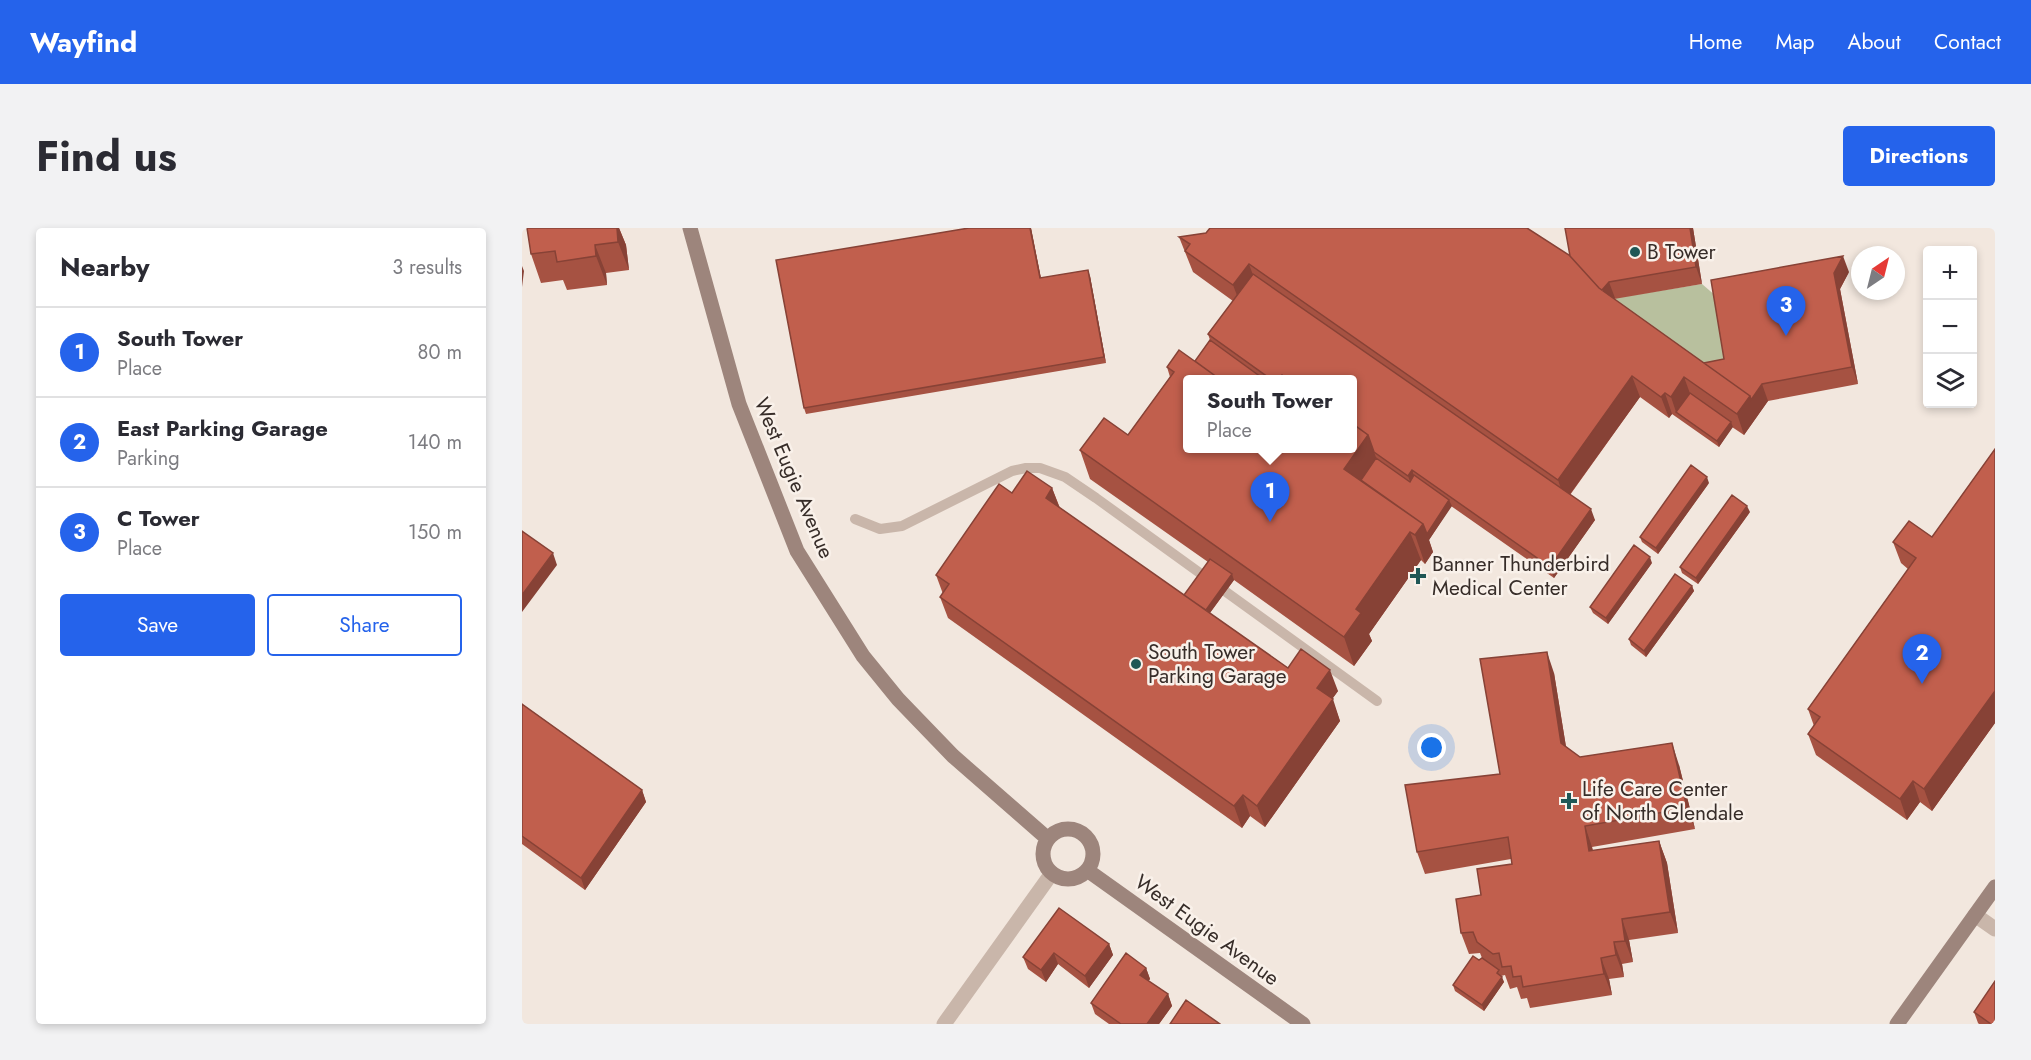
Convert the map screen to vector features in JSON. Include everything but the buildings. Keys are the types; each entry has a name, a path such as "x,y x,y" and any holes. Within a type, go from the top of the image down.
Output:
{"street":[{"name":"West Eugie Avenue","path":"690,228 739,404 798,551 863,656 898,699 952,756 1048,839"},
{"path":"1074,829 1081,832 1093,849 1093,857 1087,870 1082,875 1067,879 1052,873 1047,868 1043,853 1048,839 1059,830 1074,829"},
{"name":"West Eugie Avenue","path":"1087,870 1303,1024"},
{"path":"944,1024 1052,873"},
{"path":"1897,1024 1995,887"},
{"path":"1975,915 1995,928"}],"lane":[{"path":"855,519 880,529 902,526 1012,471 1040,468 1065,477 1377,701"}],"green space":[{"path":"1702,284 1717,297 1730,375 1707,380 1606,309 1615,298"}],"place":[{"name":"B Tower","path":"1635,252"},
{"name":"C Tower","path":"1786,336"},
{"name":"South Tower","path":"1270,522"},
{"name":"Banner Thunderbird Medical Center","path":"1418,576"},
{"name":"South Tower Parking Garage","path":"1136,664"},
{"name":"East Parking Garage","path":"1922,684"},
{"name":"Life Care Center of North Glendale","path":"1569,801"}]}
